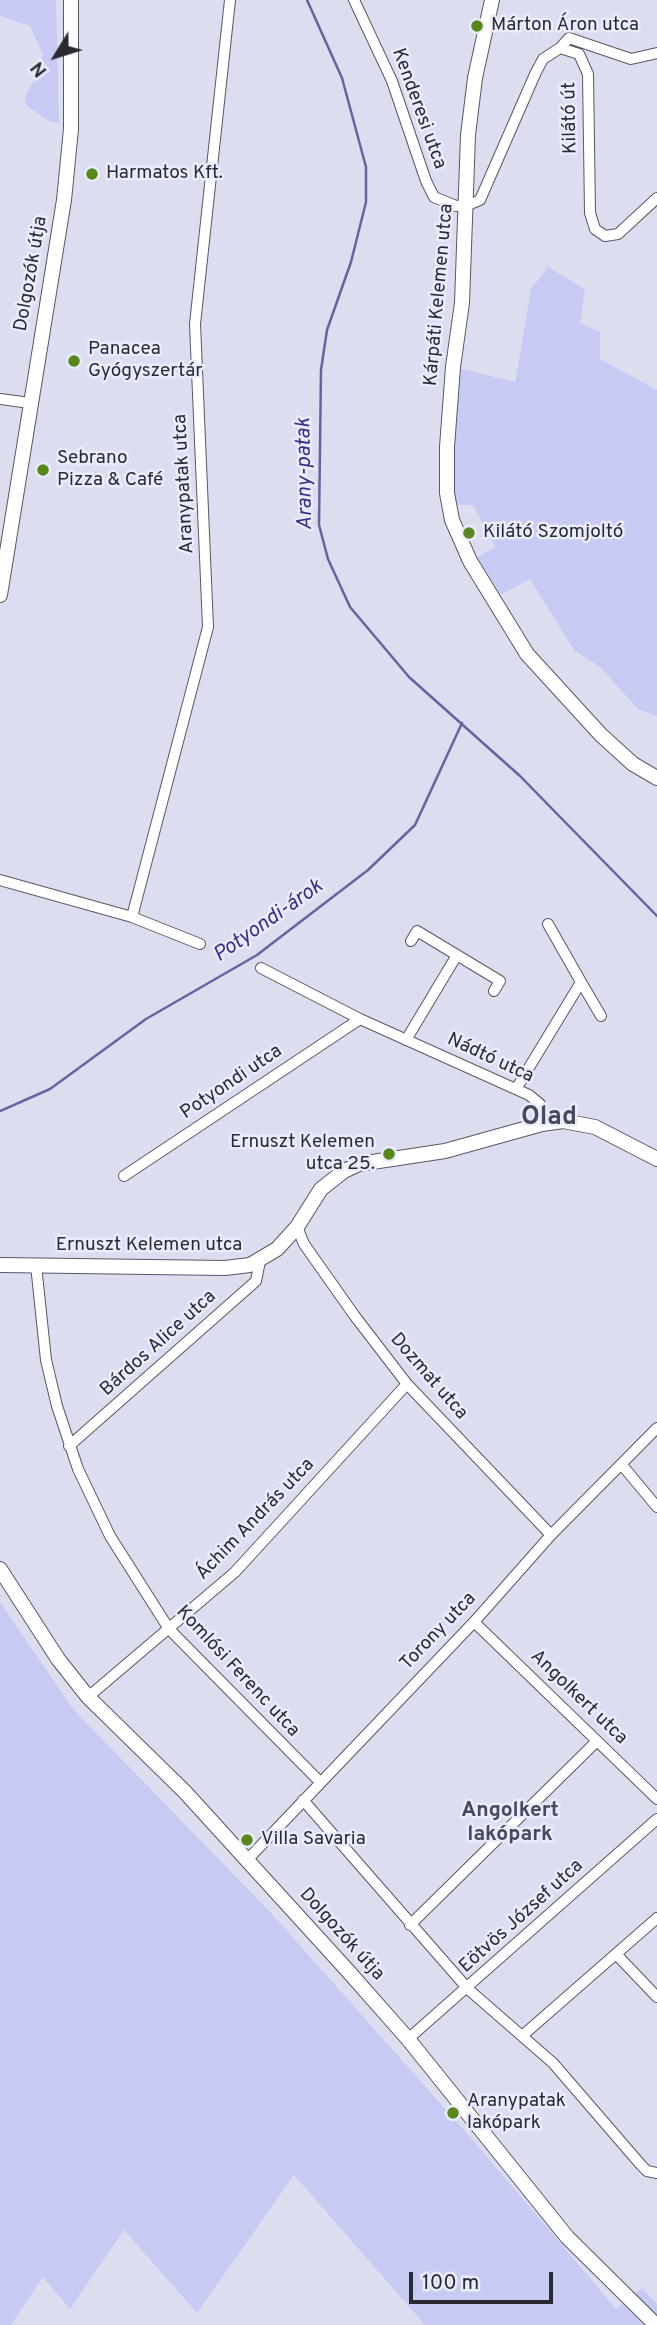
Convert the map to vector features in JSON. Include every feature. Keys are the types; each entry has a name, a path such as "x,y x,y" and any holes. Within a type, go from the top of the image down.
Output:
{"main road":[{"name":"Dolgozók útja","path":"0,595 68,165 73,59 71,0"},
{"name":"Kárpáti Kelemen utca","path":"492,0 471,107 462,303 453,368 447,447 447,493 452,520 464,550 512,630 549,681 620,752 657,778"},
{"name":"Ernuszt Kelemen utca","path":"1,1264 225,1268 260,1261 277,1249 297,1227 327,1184 359,1164 436,1152 542,1124 563,1121 595,1127 657,1159"},
{"name":"Dolgozók útja","path":"0,1569 58,1659 88,1697 185,1792 247,1860 408,2039 567,2237 656,2325"}],"street":[{"name":"Aranypatak utca","path":"132,917 208,626 195,324 230,0"},
{"name":"Kenderesi utca","path":"354,0 392,81 430,191 435,197 456,206 468,205"},
{"path":"560,48 569,38 631,59 657,52"},
{"name":"Kilátó út","path":"468,205 480,200 543,59 560,48 579,54 588,74 590,213 595,229 606,236 618,234 657,198"},
{"path":"0,399 30,403"},
{"path":"0,880 132,917 200,944"},
{"path":"548,924 601,1016"},
{"path":"411,942 417,931 500,981 494,991"},
{"path":"406,1040 457,955"},
{"name":"Nádtó utca","path":"261,968 406,1040 516,1089 540,1104 542,1124"},
{"path":"516,1089 581,982"},
{"name":"Potyondi utca","path":"124,1176 360,1018"},
{"name":"Dozmat utca","path":"297,1227 304,1244 407,1384 551,1535"},
{"name":"Bárdos Alice utca","path":"69,1446 256,1281 260,1261"},
{"name":"Komlósi Ferenc utca","path":"36,1265 46,1360 69,1446 110,1535 169,1629 319,1782"},
{"name":"Áchim András utca","path":"88,1697 235,1572 407,1384"},
{"name":"Torony utca","path":"247,1860 474,1622 551,1535 657,1428"},
{"path":"622,1465 657,1507"},
{"name":"Angolkert utca","path":"474,1622 657,1799"},
{"path":"410,1925 597,1741"},
{"path":"303,1800 468,1989 553,2063 641,2165 655,2173"},
{"name":"Eötvös József utca","path":"408,2039 468,1989 657,1819"},
{"path":"522,2036 657,1918"},
{"path":"616,1954 657,1997"}],"shaded area":[{"path":"0,0 56,0 59,123 49,121 26,105 25,96 35,79 43,54 30,26 0,16"},
{"path":"548,267 585,289 580,323 600,332 600,359 657,390 657,716 638,709 600,667 574,650 530,579 501,595 477,557 495,547 473,505 454,505 451,449 458,368 515,382 531,289"},
{"path":"0,1602 73,1709 271,1913 471,2138 616,2309 642,2288 657,2304 657,2325 425,2325 294,2175 197,2313 124,2230 70,2309 43,2277 11,2325 0,2325"}],"waterway":[{"name":"Arany-patak","path":"307,0 342,78 366,167 366,202 351,262 327,330 321,370 319,525 328,559 350,607 409,677 520,776 657,916"},
{"name":"Potyondi-árok","path":"0,1111 50,1089 146,1019 257,955 368,870 415,825 462,723"}],"place":[{"name":"Márton Áron utca","path":"477,26"},
{"name":"Harmatos Kft.","path":"92,174"},
{"name":"Panacea Gyógyszertár","path":"74,361"},
{"name":"Sebrano Pizza & Café","path":"43,470"},
{"name":"Kilátó Szomjoltó","path":"469,533"},
{"name":"Ernuszt Kelemen utca 25.","path":"389,1154"},
{"name":"Villa Savaria","path":"247,1840"},
{"name":"Aranypatak lakópark","path":"453,2113"}],"district":[{"name":"Olad","path":"549,1119"},
{"name":"Angolkert lakópark","path":"510,1824"}]}
